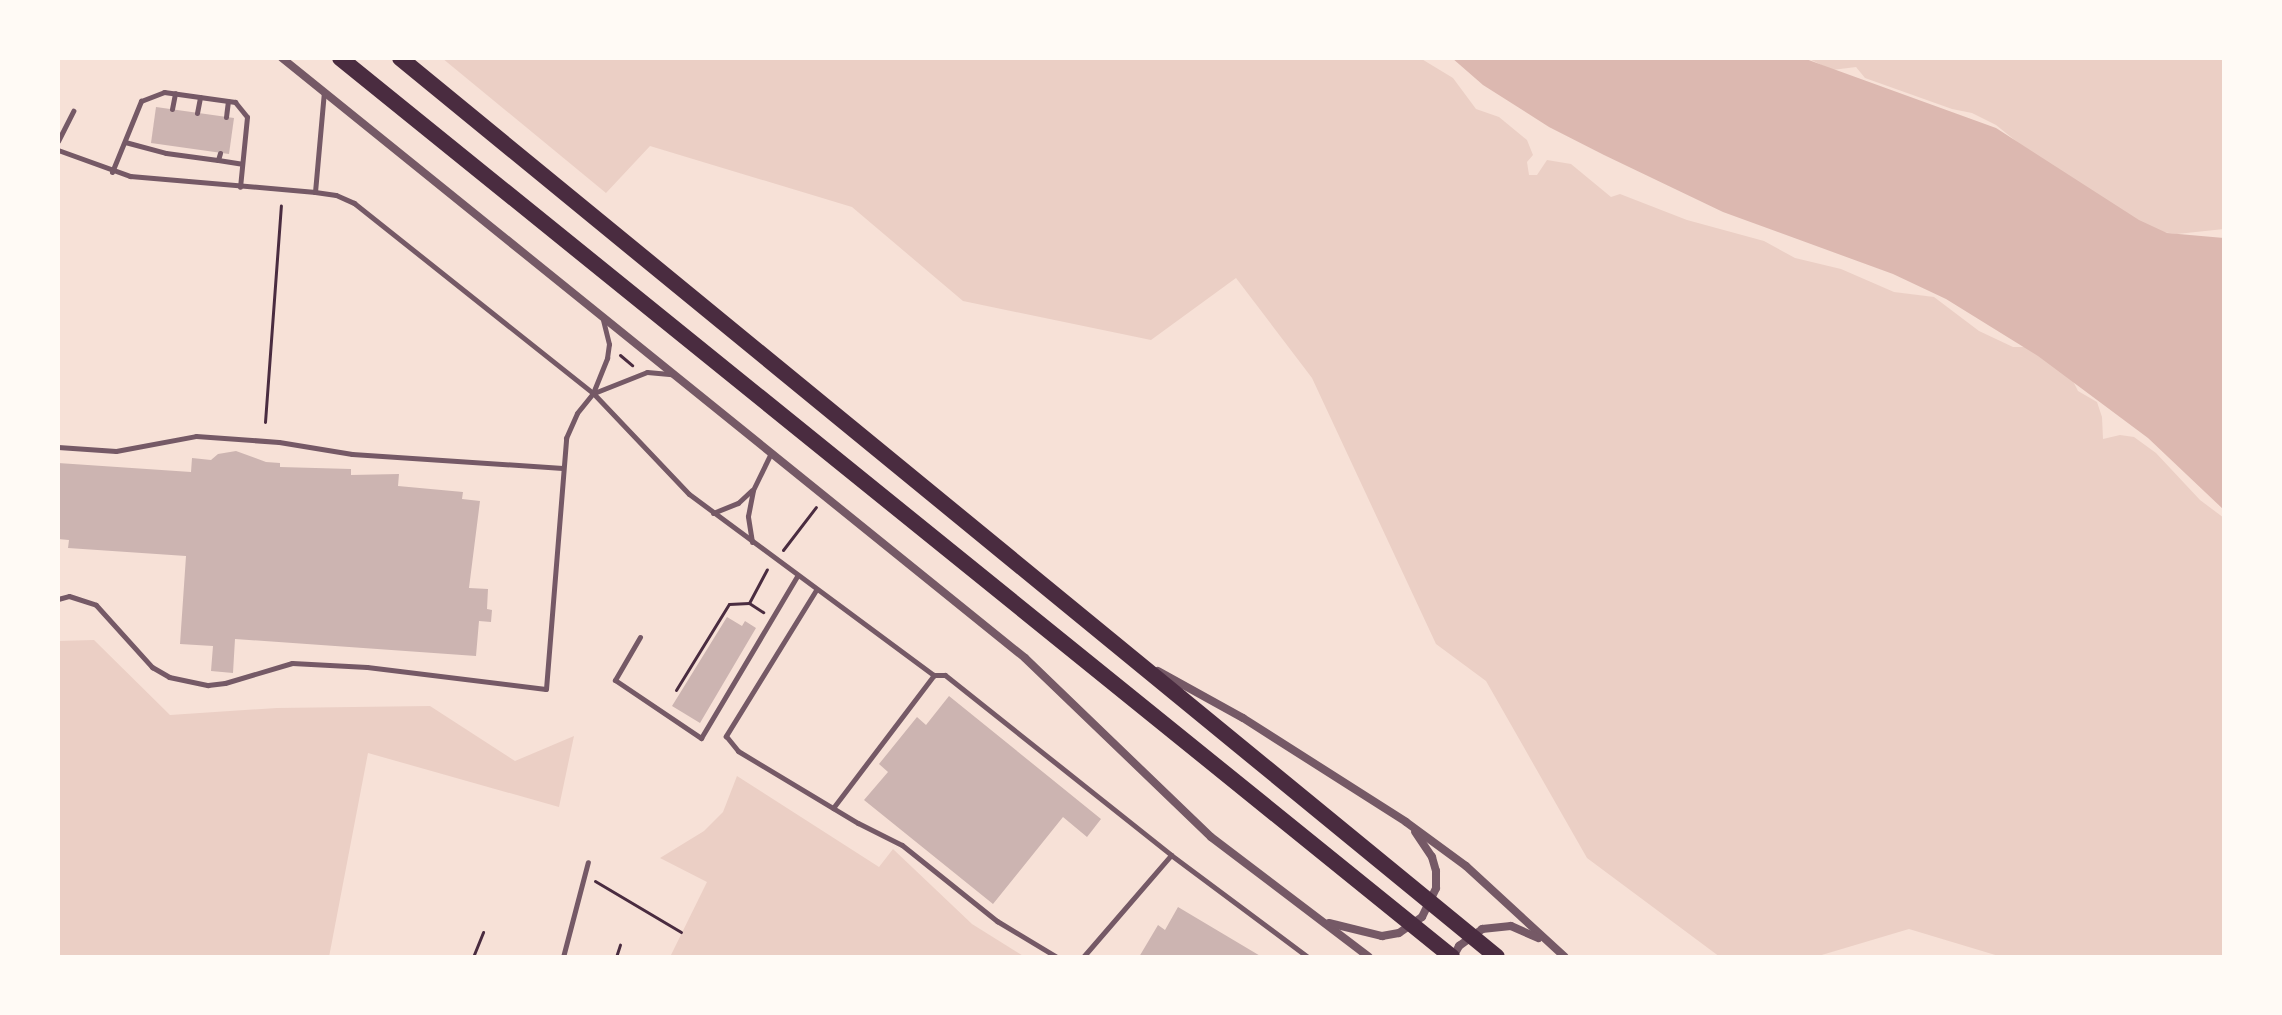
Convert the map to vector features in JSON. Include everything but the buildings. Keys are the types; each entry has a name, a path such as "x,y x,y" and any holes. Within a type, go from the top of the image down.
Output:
{"highway":[{"path":"340,58 1452,957"},
{"path":"400,58 1497,957"}],"street":[{"path":"282,58 1047,676 1186,815 1369,957"},
{"path":"1125,653 1243,718 1406,822 1466,866 1565,957"},
{"path":"1314,916 1367,935 1399,933 1413,925 1436,888 1432,857 1406,822"},
{"path":"1452,957 1470,935 1482,929 1511,926 1553,946"}],"lane":[{"path":"315,192 324,90"},
{"path":"112,172 141,101 164,92 175,93 235,102 247,117 240,187"},
{"path":"172,109 175,93"},
{"path":"197,113 200,97"},
{"path":"226,117 228,101"},
{"path":"58,141 73,111"},
{"path":"125,142 167,149 191,157 242,164"},
{"path":"191,157 193,149"},
{"path":"58,150 112,172 157,180 336,195 370,213 593,393 672,478 752,544 934,675 945,675 957,683 1171,855 1308,957"},
{"path":"218,160 220,153"},
{"path":"58,599 69,596 96,605 152,667 169,677 198,683 225,683 292,663 367,667 546,689 563,468 570,425 593,393 609,346 602,315"},
{"path":"593,393 647,372 676,375"},
{"path":"58,447 116,451 196,436 279,442 352,454 563,468"},
{"path":"752,544 748,516 753,490 772,452"},
{"path":"713,513 738,503 753,490"},
{"path":"640,637 615,680 701,738 797,576"},
{"path":"816,590 726,736 738,751 902,845 997,921 1057,957"},
{"path":"833,808 934,675"},
{"path":"1083,957 1171,855"},
{"path":"563,957 588,862"}],"path":[{"path":"265,422 281,206"},
{"path":"620,355 632,365"},
{"path":"783,550 816,507"},
{"path":"749,603 767,569"},
{"path":"676,690 729,604 749,603 766,614"},
{"path":"584,875 681,932"},
{"path":"473,957 483,932"},
{"path":"616,957 620,945"}],"shaded area":[{"path":"442,58 1420,58 1453,78 1476,109 1499,117 1527,140 1533,155 1527,162 1529,175 1537,175 1547,160 1571,164 1611,197 1620,194 1687,220 1764,241 1795,258 1841,269 1894,292 1934,297 1979,331 2013,347 2030,347 2069,373 2078,391 2097,402 2102,417 2103,439 2120,435 2134,437 2156,453 2200,500 2224,518 2224,957 2002,957 1909,929 1815,957 1720,957 1587,858 1486,681 1436,644 1312,378 1236,278 1151,340 963,301 852,207 650,146 606,193"},
{"path":"1452,58 1803,58 1996,128 2139,220 2167,233 2224,238 2224,510 2148,438 2038,356 1946,299 1893,274 1723,212 1604,155 1549,127 1483,85"},
{"path":"1807,58 2224,58 2224,229 2177,234 2154,231 2046,165 1996,125 1972,113 1952,109 1865,78 1856,67 1832,70"},
{"path":"94,640 170,715 277,708 430,706 515,761 574,736 559,807 368,753 329,957 58,957 58,641"},
{"path":"737,776 879,867 893,849 972,924 1025,957 670,957 707,882 660,858 704,831 723,812"}]}
